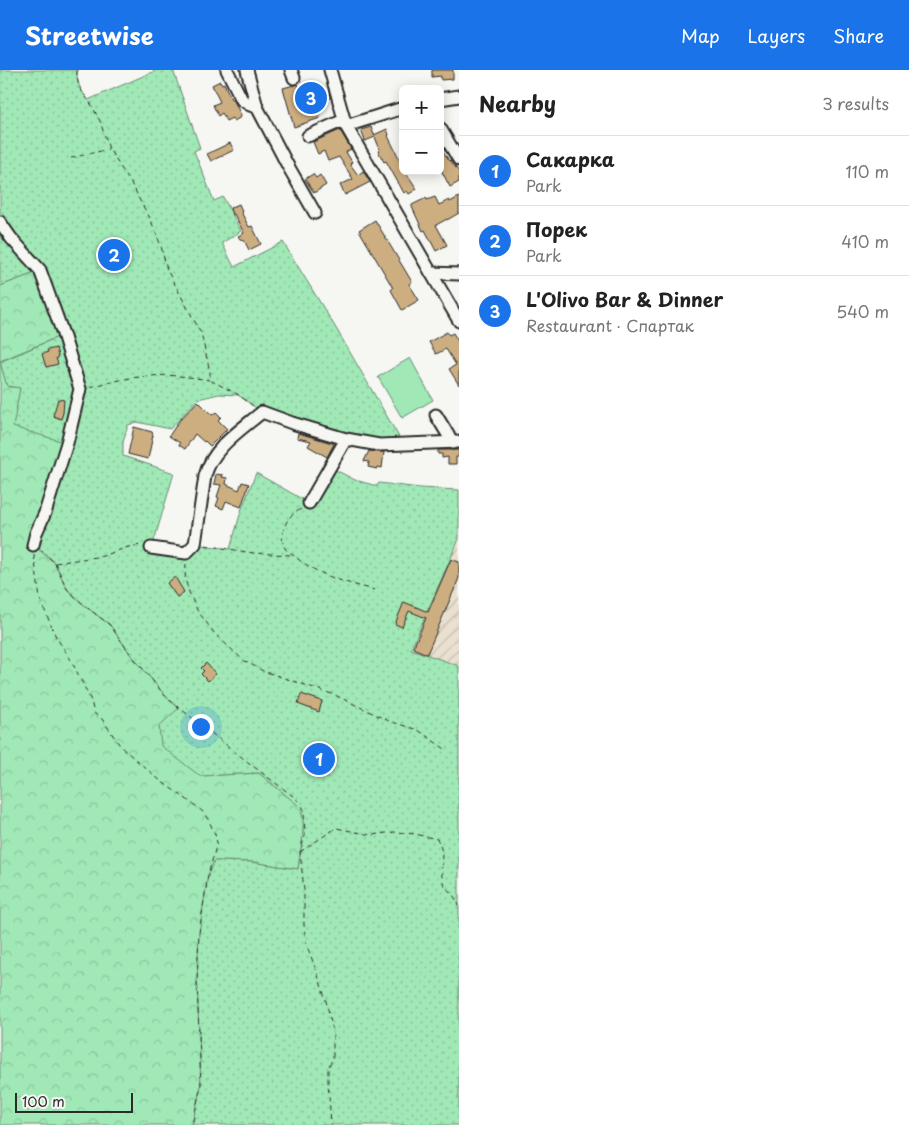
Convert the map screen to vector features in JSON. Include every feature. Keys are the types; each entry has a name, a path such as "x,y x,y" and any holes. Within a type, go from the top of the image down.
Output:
{"street":[{"path":"228,70 242,100 250,106 257,107"},
{"path":"247,70 257,107 315,213"},
{"path":"330,70 345,123 459,321"},
{"path":"444,98 459,96"},
{"path":"308,136 345,123 399,109"},
{"path":"441,130 459,160"},
{"path":"0,222 11,238 40,270 80,389 67,442 33,545"},
{"path":"431,273 459,274"},
{"path":"151,548 186,553 194,544 208,466 214,455 262,412 346,439 379,445 456,443"},
{"path":"436,415 456,443"},
{"path":"309,503 346,439"}],"path":[{"path":"78,70 79,87 100,121 109,149 150,218 167,270 201,333 210,372 210,380"},
{"path":"71,158 109,149"},
{"path":"80,389 121,380 152,376 189,377 210,380 239,395 262,412"},
{"path":"309,503 294,513 284,524 282,538 285,548 300,561 321,573 375,590"},
{"path":"194,544 253,553 292,554"},
{"path":"33,545 55,563 67,589 110,625 129,652 168,698 301,804 304,810 305,822 305,836 300,852 304,890 306,944 319,978 333,1031 333,1058 328,1068 331,1125"},
{"path":"33,545 40,599 56,637 71,660 83,684 94,713 102,719 121,746 162,782 203,812 215,834 217,843 208,875 199,933 197,981 201,1086 192,1125"},
{"path":"55,563 102,556 128,547 144,545 151,548"},
{"path":"186,553 185,579 197,610 215,634 243,660 264,671 335,695 390,721 418,730 445,749"},
{"path":"300,852 336,828 371,835 394,832 437,839 442,852 444,884 459,906"}],"shaded area":[{"path":"459,539 459,666 411,650"}],"green space":[{"path":"0,70 77,70 78,83 88,100 157,70 173,70 200,148 194,151 214,201 223,197 241,231 222,243 234,267 283,242 403,444 379,445 262,412 238,395 219,394 198,399 170,429 137,422 128,425 123,442 123,456 174,473 152,548 186,553 195,544 230,549 242,508 256,473 309,503 330,467 355,480 377,486 379,483 459,490 459,539 411,649 459,666 459,1125 192,1125 201,1086 197,981 199,933 208,875 214,861 251,862 298,869 303,837 302,813 299,806 259,773 200,776 161,746 159,726 179,708 167,698 129,652 110,625 67,589 55,563 33,545 67,443 13,427 20,388 7,386 0,362 60,336 37,272 0,286"},
{"path":"37,272 60,336 0,361 0,286"},
{"path":"410,358 433,400 402,418 378,377"},
{"path":"0,361 8,387 20,387 67,443 33,545 55,563 67,589 110,625 129,652 167,698 179,708 200,776 259,773 300,806 302,813 302,846 298,869 251,862 215,861 200,1048 201,1086 192,1125 0,1125"}],"building":[{"path":"432,70 453,70 453,79 441,80 441,76 432,77"},
{"path":"220,81 222,84 224,83 241,115 241,117 234,121 232,118 226,121 222,113 218,116 213,105 220,102 212,85"},
{"path":"298,84 299,88 303,87 304,89 312,86 320,118 294,127 283,88"},
{"path":"371,127 374,135 387,129 388,136 399,158 399,175 408,175 417,189 409,194 407,191 404,193 386,161 384,162 378,151 380,150 375,137 365,141 361,130"},
{"path":"340,130 351,149 346,152 352,162 350,164 358,175 363,171 370,182 345,195 340,185 353,179 339,157 328,161 324,151 318,154 313,142"},
{"path":"230,143 234,150 211,161 207,154"},
{"path":"444,153 459,172 459,182 450,187 444,175"},
{"path":"313,174 316,178 320,175 326,185 314,193 305,179"},
{"path":"435,197 439,205 459,197 459,213 436,225 447,245 436,251 425,230 423,231 412,207 412,205 426,198 427,200"},
{"path":"239,204 249,227 252,226 261,244 249,250 244,240 238,236 244,233 234,214 232,215 230,208"},
{"path":"375,220 412,282 409,284 419,300 402,310 391,290 393,288 359,230"},
{"path":"447,332 449,335 453,333 459,343 459,385 449,369 456,365 446,349 436,354 429,342"},
{"path":"56,348 58,364 46,367 42,354 48,352 47,350"},
{"path":"58,399 64,400 61,419 53,416"},
{"path":"198,401 212,415 216,412 221,417 218,420 227,429 210,446 195,434 185,449 179,445 180,443 169,436 179,421"},
{"path":"134,427 152,432 148,459 128,454"},
{"path":"298,433 334,444 327,457 308,446 311,441 297,438"},
{"path":"438,450 459,450 456,464 448,464 448,457 442,458 442,454 438,454"},
{"path":"369,451 384,452 382,468 368,467 369,462 364,461"},
{"path":"216,474 223,475 222,477 227,478 226,484 239,490 242,482 249,484 241,507 226,501 223,509 216,506 221,485 214,484"},
{"path":"451,559 459,562 459,578 427,654 413,648 426,618 409,611 402,627 395,624 404,602 428,612"},
{"path":"175,577 184,592 177,597 167,583"},
{"path":"206,663 216,674 208,681 201,674 204,671 201,668"},
{"path":"301,694 322,701 319,712 298,704"}],"place":[{"name":"L'Olivo Bar & Dinner","path":"311,98"},
{"name":"Порек","path":"114,255"},
{"name":"Сакарка","path":"319,759"}]}
